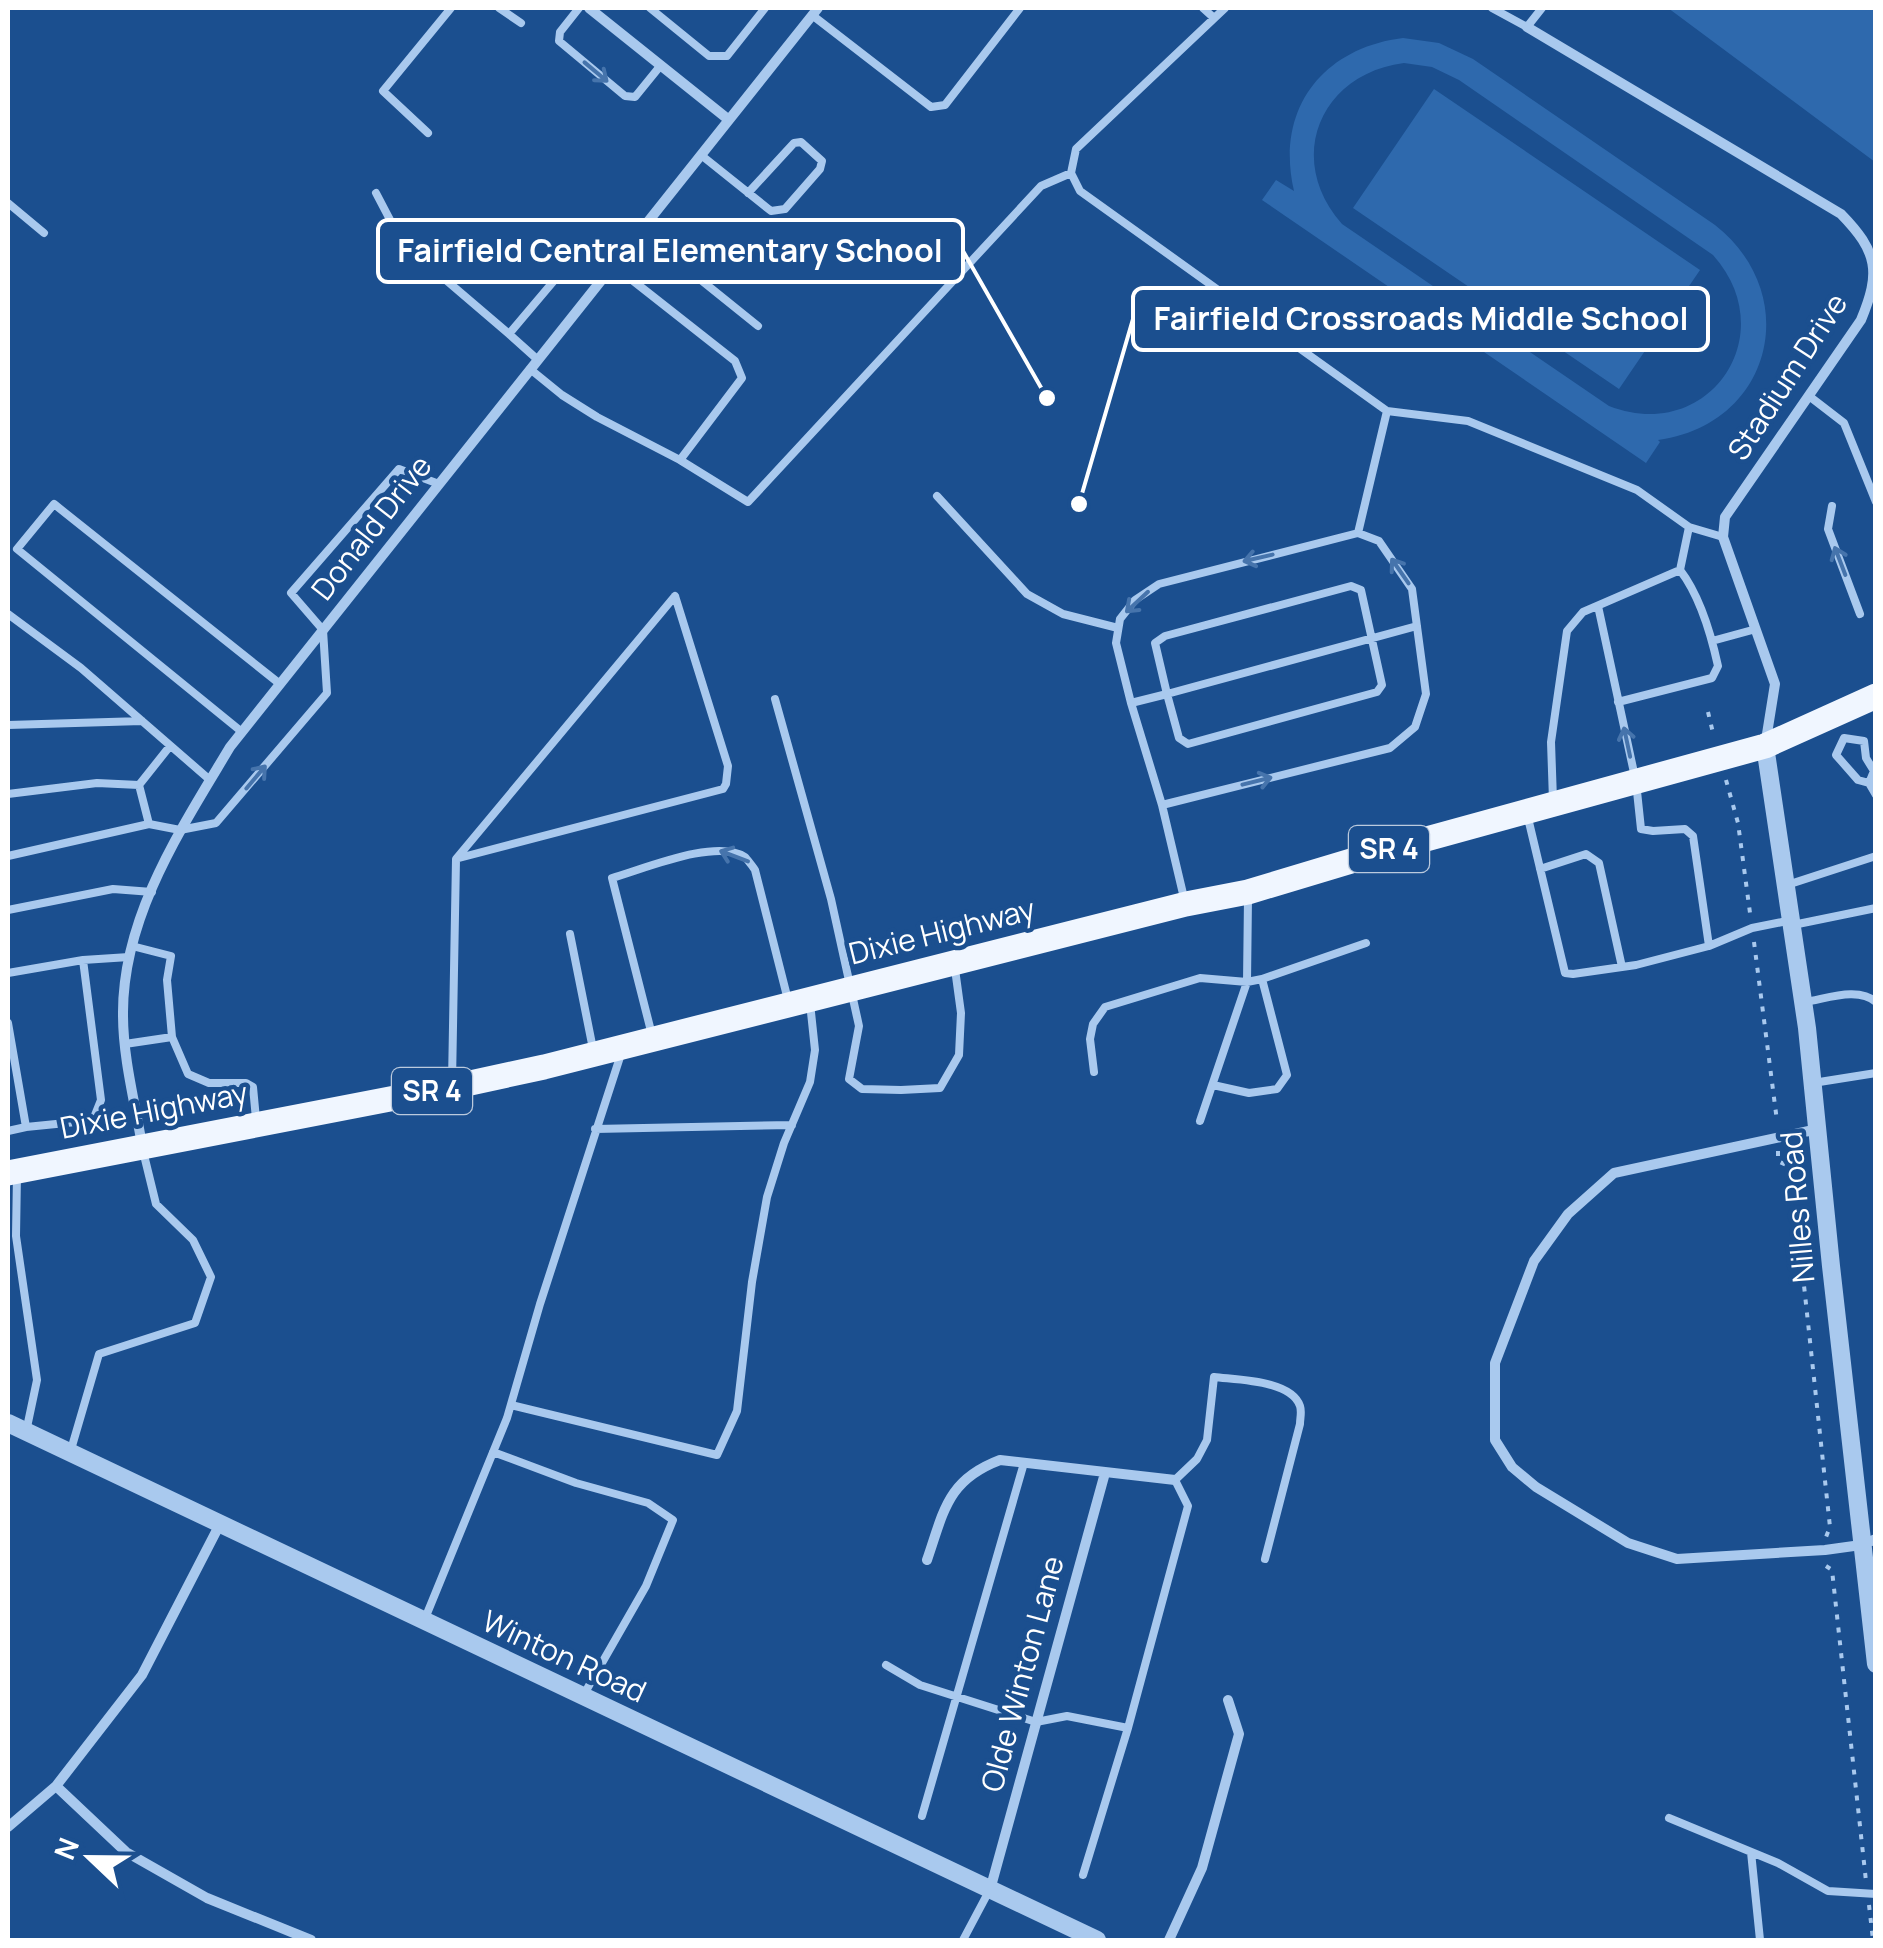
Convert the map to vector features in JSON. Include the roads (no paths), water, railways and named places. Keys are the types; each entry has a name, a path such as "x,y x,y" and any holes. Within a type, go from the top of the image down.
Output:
{"main road":[{"name":"Dixie Highway","path":"12,1172 452,1087 1186,904 1248,892 1400,846 1839,726 1876,696"}],"street":[{"path":"588,8 729,120"},
{"name":"Donald Drive","path":"142,1146 122,1019 124,980 138,922 180,830 242,732 814,11"},
{"name":"Stadium Drive","path":"1528,27 1841,214 1863,236 1873,261 1874,295 1861,320 1725,518 1723,536"},
{"path":"1723,536 1774,684 1765,746"},
{"name":"Nilles Road","path":"1765,746 1804,1002 1871,1544 1876,1664"},
{"path":"1818,1129 1614,1173 1568,1214 1534,1260 1495,1364 1495,1440 1512,1467 1536,1487 1628,1543 1678,1559 1871,1544"},
{"name":"Winton Road","path":"8,1423 1097,1940"},
{"path":"927,1560 946,1505 960,1484 978,1468 1000,1460 1175,1480"},
{"name":"Olde Winton Lane","path":"990,1890 1105,1472"},
{"path":"8,1828 56,1786 142,1675 220,1524"},
{"path":"1169,1940 1202,1868 1239,1734 1228,1700"},
{"path":"56,1786 126,1852 207,1898 311,1940"}],"lane":[{"path":"428,133 384,91 452,8"},
{"path":"499,8 520,23"},
{"path":"579,8 560,32 559,41 625,96 636,97 662,66"},
{"path":"650,8 710,56 726,56 765,8"},
{"path":"814,11 931,106 945,105 1020,8"},
{"path":"1203,8 1214,18"},
{"path":"1226,8 1076,149 1071,173 1080,191 1387,411 1468,421 1636,490 1689,528 1723,536"},
{"path":"1492,8 1528,27 1542,8"},
{"path":"700,155 748,193 770,210 785,210 820,169 822,161 801,142 794,143 748,193"},
{"path":"376,192 398,235 596,418 680,460 748,502 1041,186 1071,173"},
{"path":"8,203 44,232"},
{"path":"640,231 758,326"},
{"path":"613,265 735,361 742,378 680,460"},
{"path":"509,334 558,276"},
{"path":"1808,396 1844,424 1876,502"},
{"path":"1358,534 1387,411"},
{"path":"8,856 149,824 180,830 216,823 326,693 323,630 291,593 400,470 439,484"},
{"path":"937,496 1027,594 1063,614 1118,628"},
{"path":"8,554 17,549 54,504 280,684"},
{"path":"1832,506 1828,529 1860,614"},
{"path":"1618,702 1712,678 1718,666 1695,596 1680,570 1689,528"},
{"path":"1162,805 1390,748 1415,727 1426,694 1412,589 1379,541 1358,534 1159,584 1135,600 1120,620 1116,643 1186,904"},
{"path":"17,549 242,732"},
{"path":"1554,804 1551,742 1567,631 1583,612 1680,570"},
{"path":"1351,586 1361,590 1382,686 1377,692 1188,744 1179,738 1167,694 1155,643 1165,636 1351,586"},
{"path":"452,1087 456,858 675,596 728,766 723,789 456,858"},
{"path":"1598,606 1636,782 1642,829 1685,829 1694,836 1709,946"},
{"path":"8,614 82,668 210,780"},
{"path":"1131,703 1417,626"},
{"path":"1712,641 1757,629"},
{"path":"775,700 852,988 859,1026 849,1079 862,1088 940,1088 959,1055 961,1014 954,962"},
{"path":"8,725 142,721"},
{"path":"1872,781 1858,780 1836,755 1839,726 1864,741 1866,758 1874,771 1876,795"},
{"path":"139,785 170,746"},
{"path":"8,794 97,782 139,785"},
{"path":"139,785 149,824"},
{"path":"1526,812 1566,973 1622,967 1709,946 1752,928 1876,908"},
{"path":"511,1404 717,1456 737,1411 766,1197 810,1082 815,1050 800,1002 772,938 755,870 746,858 710,849 612,878 654,1039"},
{"path":"1540,869 1586,854 1599,863 1622,967"},
{"path":"1787,885 1876,856"},
{"path":"8,910 113,889 152,892"},
{"path":"1200,1121 1247,982 1248,892"},
{"path":"570,934 594,1054"},
{"path":"1094,1072 1090,1039 1093,1024 1105,1007 1200,978 1262,980 1366,943"},
{"path":"8,973 130,952 172,956 167,980 172,1037 188,1074 209,1084 246,1083 252,1087 257,1124"},
{"path":"8,1131 86,1121 94,1115 101,1100 84,960"},
{"path":"1213,1085 1249,1093 1277,1089 1287,1075 1262,980"},
{"path":"1804,1002 1858,993 1876,1002"},
{"path":"8,1023 26,1128"},
{"path":"126,1044 172,1037"},
{"path":"424,1621 511,1404 624,1046"},
{"path":"1813,1083 1876,1074"},
{"path":"595,1129 792,1125"},
{"path":"70,1453 99,1354 195,1323 211,1277 193,1240 156,1204 142,1146"},
{"path":"12,1172 16,1236 36,1380 26,1432"},
{"path":"1083,1875 1128,1728 1188,1506 1175,1480 1197,1460 1207,1440 1214,1377 1275,1386 1290,1393 1300,1406 1300,1424 1265,1559"},
{"path":"493,1452 576,1483 648,1503 673,1520 646,1586 583,1696"},
{"path":"922,1816 1024,1463"},
{"path":"886,1665 920,1685 1036,1722 1067,1716 1128,1728"},
{"path":"1669,1818 1778,1863 1828,1890 1872,1894"},
{"path":"1751,1852 1760,1940"},
{"path":"964,1940 990,1890"}],"place":[{"name":"Fairfield Central Elementary School","path":"1047,398"},
{"name":"Fairfield Crossroads Middle School","path":"1079,504"}]}
